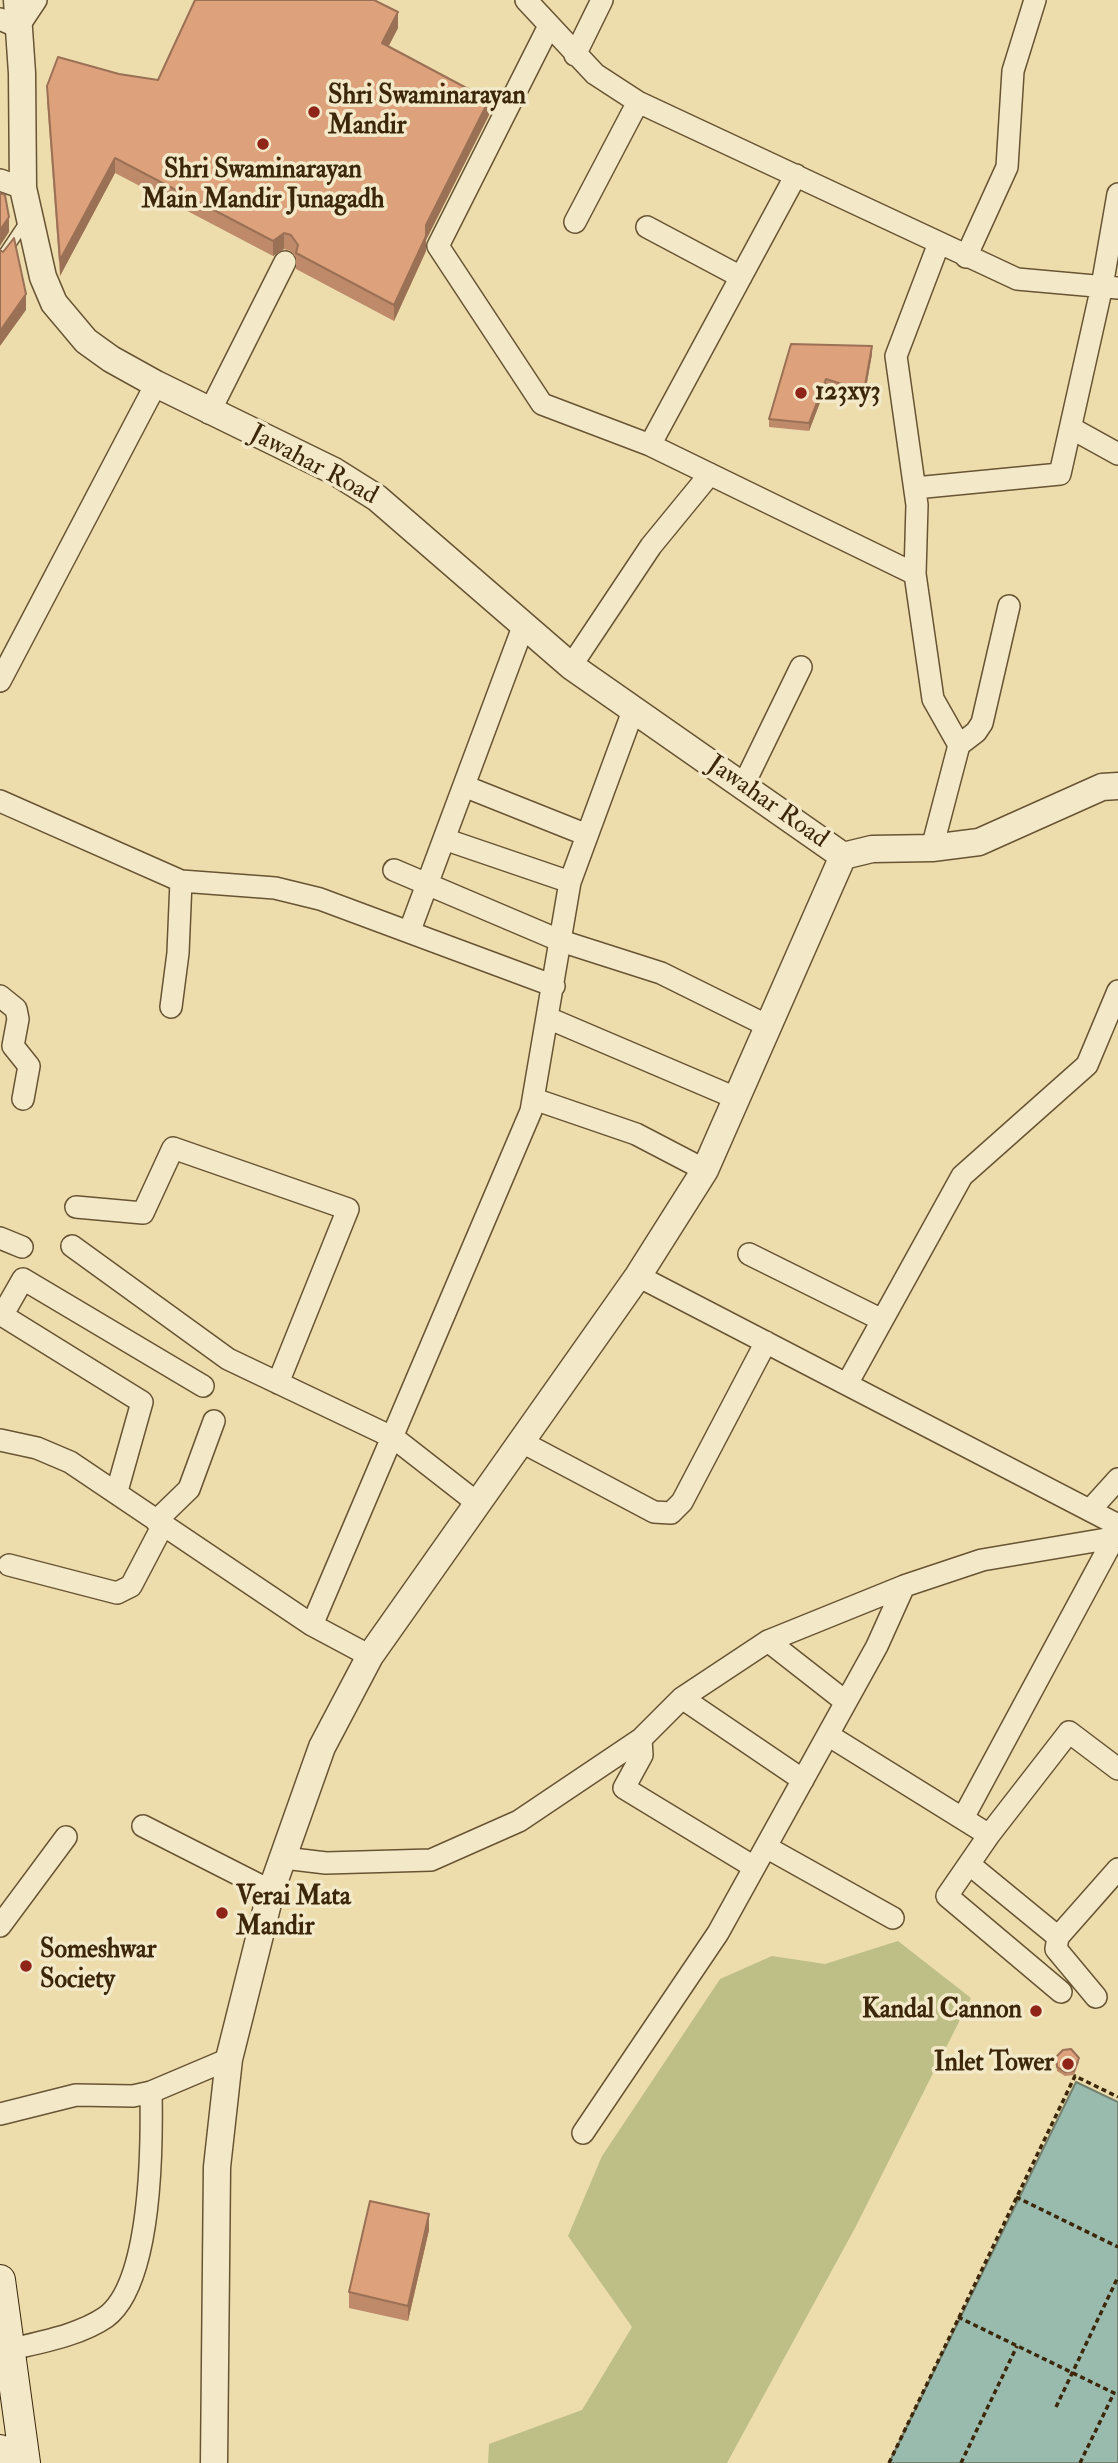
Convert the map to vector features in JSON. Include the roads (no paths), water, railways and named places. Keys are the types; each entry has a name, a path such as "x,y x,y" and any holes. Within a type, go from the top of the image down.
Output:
{"main road":[{"path":"0,2280 6,2351 24,2463"},
{"path":"0,2450 2,2463"}],"street":[{"name":"Jawahar Road","path":"17,0 9,23 22,73 12,184 29,216 43,277 54,303 86,341 111,359 209,413 334,471 377,498 571,666 843,856"},
{"path":"9,23 36,0"},
{"path":"526,0 595,74 638,102 1017,279 1110,287"},
{"path":"575,55 602,0"},
{"path":"966,257 1007,167 1013,71 1027,3"},
{"path":"549,26 438,246 542,404 649,445 915,574"},
{"path":"575,222 638,102"},
{"path":"649,445 796,175"},
{"path":"915,488 1060,474 1070,428 1110,287 1118,194"},
{"path":"647,227 741,277"},
{"path":"939,243 897,356 915,488 915,574 933,699 959,745"},
{"path":"209,413 285,262"},
{"path":"0,681 156,384"},
{"path":"1070,428 1118,454"},
{"path":"571,666 651,546 710,474"},
{"path":"932,848 959,745 982,723 997,646 1009,606"},
{"path":"410,930 523,627"},
{"path":"743,786 801,667"},
{"path":"313,1625 531,1111 570,882 633,711"},
{"path":"464,786 587,835"},
{"path":"214,2463 217,2167 229,2059 271,1891 322,1747 370,1656 476,1502 638,1276 705,1170 770,1027 827,887 843,856 872,849 932,848 979,842 1102,787 1118,786"},
{"path":"0,801 181,881 275,888 320,899 410,930 554,986"},
{"path":"444,839 570,882"},
{"path":"394,870 561,942 661,973 770,1027"},
{"path":"171,1007 178,953 181,881"},
{"path":"846,1384 962,1176 1087,1065 1118,991"},
{"path":"0,996 16,1009 18,1019 13,1046 29,1066 23,1099"},
{"path":"548,1018 738,1099"},
{"path":"534,1099 636,1133 705,1170"},
{"path":"76,1207 143,1213 173,1148 348,1209 278,1383"},
{"path":"0,1238 22,1247"},
{"path":"72,1246 228,1359 394,1438 476,1502"},
{"path":"749,1254 882,1320"},
{"path":"638,1276 1090,1510 1117,1533"},
{"path":"117,1491 142,1402 1,1314 23,1279 203,1386"},
{"path":"520,1441 654,1511 671,1513 682,1502 766,1342"},
{"path":"9,1565 117,1593 131,1586 160,1523 190,1489 214,1421"},
{"path":"0,1440 37,1448 70,1462 313,1625 370,1656"},
{"path":"1090,1510 1118,1479"},
{"path":"284,1857 326,1863 431,1860 519,1821 641,1739 682,1698 768,1641 904,1586 982,1560 1117,1533"},
{"path":"963,1818 1117,1533"},
{"path":"583,2133 718,1933 877,1646 904,1586"},
{"path":"768,1641 846,1703"},
{"path":"682,1698 803,1780"},
{"path":"1061,1992 947,1896 989,1835 1069,1732 1118,1769"},
{"path":"828,1735 989,1835"},
{"path":"641,1739 642,1755 624,1788 754,1867"},
{"path":"143,1826 271,1891"},
{"path":"0,1926 66,1837"},
{"path":"766,1847 893,1918"},
{"path":"969,1864 1058,1937"},
{"path":"1096,1997 1056,1949 1058,1937 1118,1869"},
{"path":"0,2113 76,2095 133,2096 151,2092 229,2059"},
{"path":"6,2351 92,2326 120,2302 137,2257 150,2185 151,2092"}],"lane":[{"path":"0,260 29,216"}],"place":[{"name":"Shri Swaminarayan Mandir","path":"314,112"},
{"name":"Shri Swaminarayan Main Mandir Junagadh","path":"263,144"},
{"name":"123xy3","path":"801,393"},
{"name":"Verai Mata Mandir","path":"222,1913"},
{"name":"Someshwar Society","path":"26,1966"},
{"name":"Kandal Cannon","path":"1036,2011"},
{"name":"Inlet Tower","path":"1068,2064"}]}
